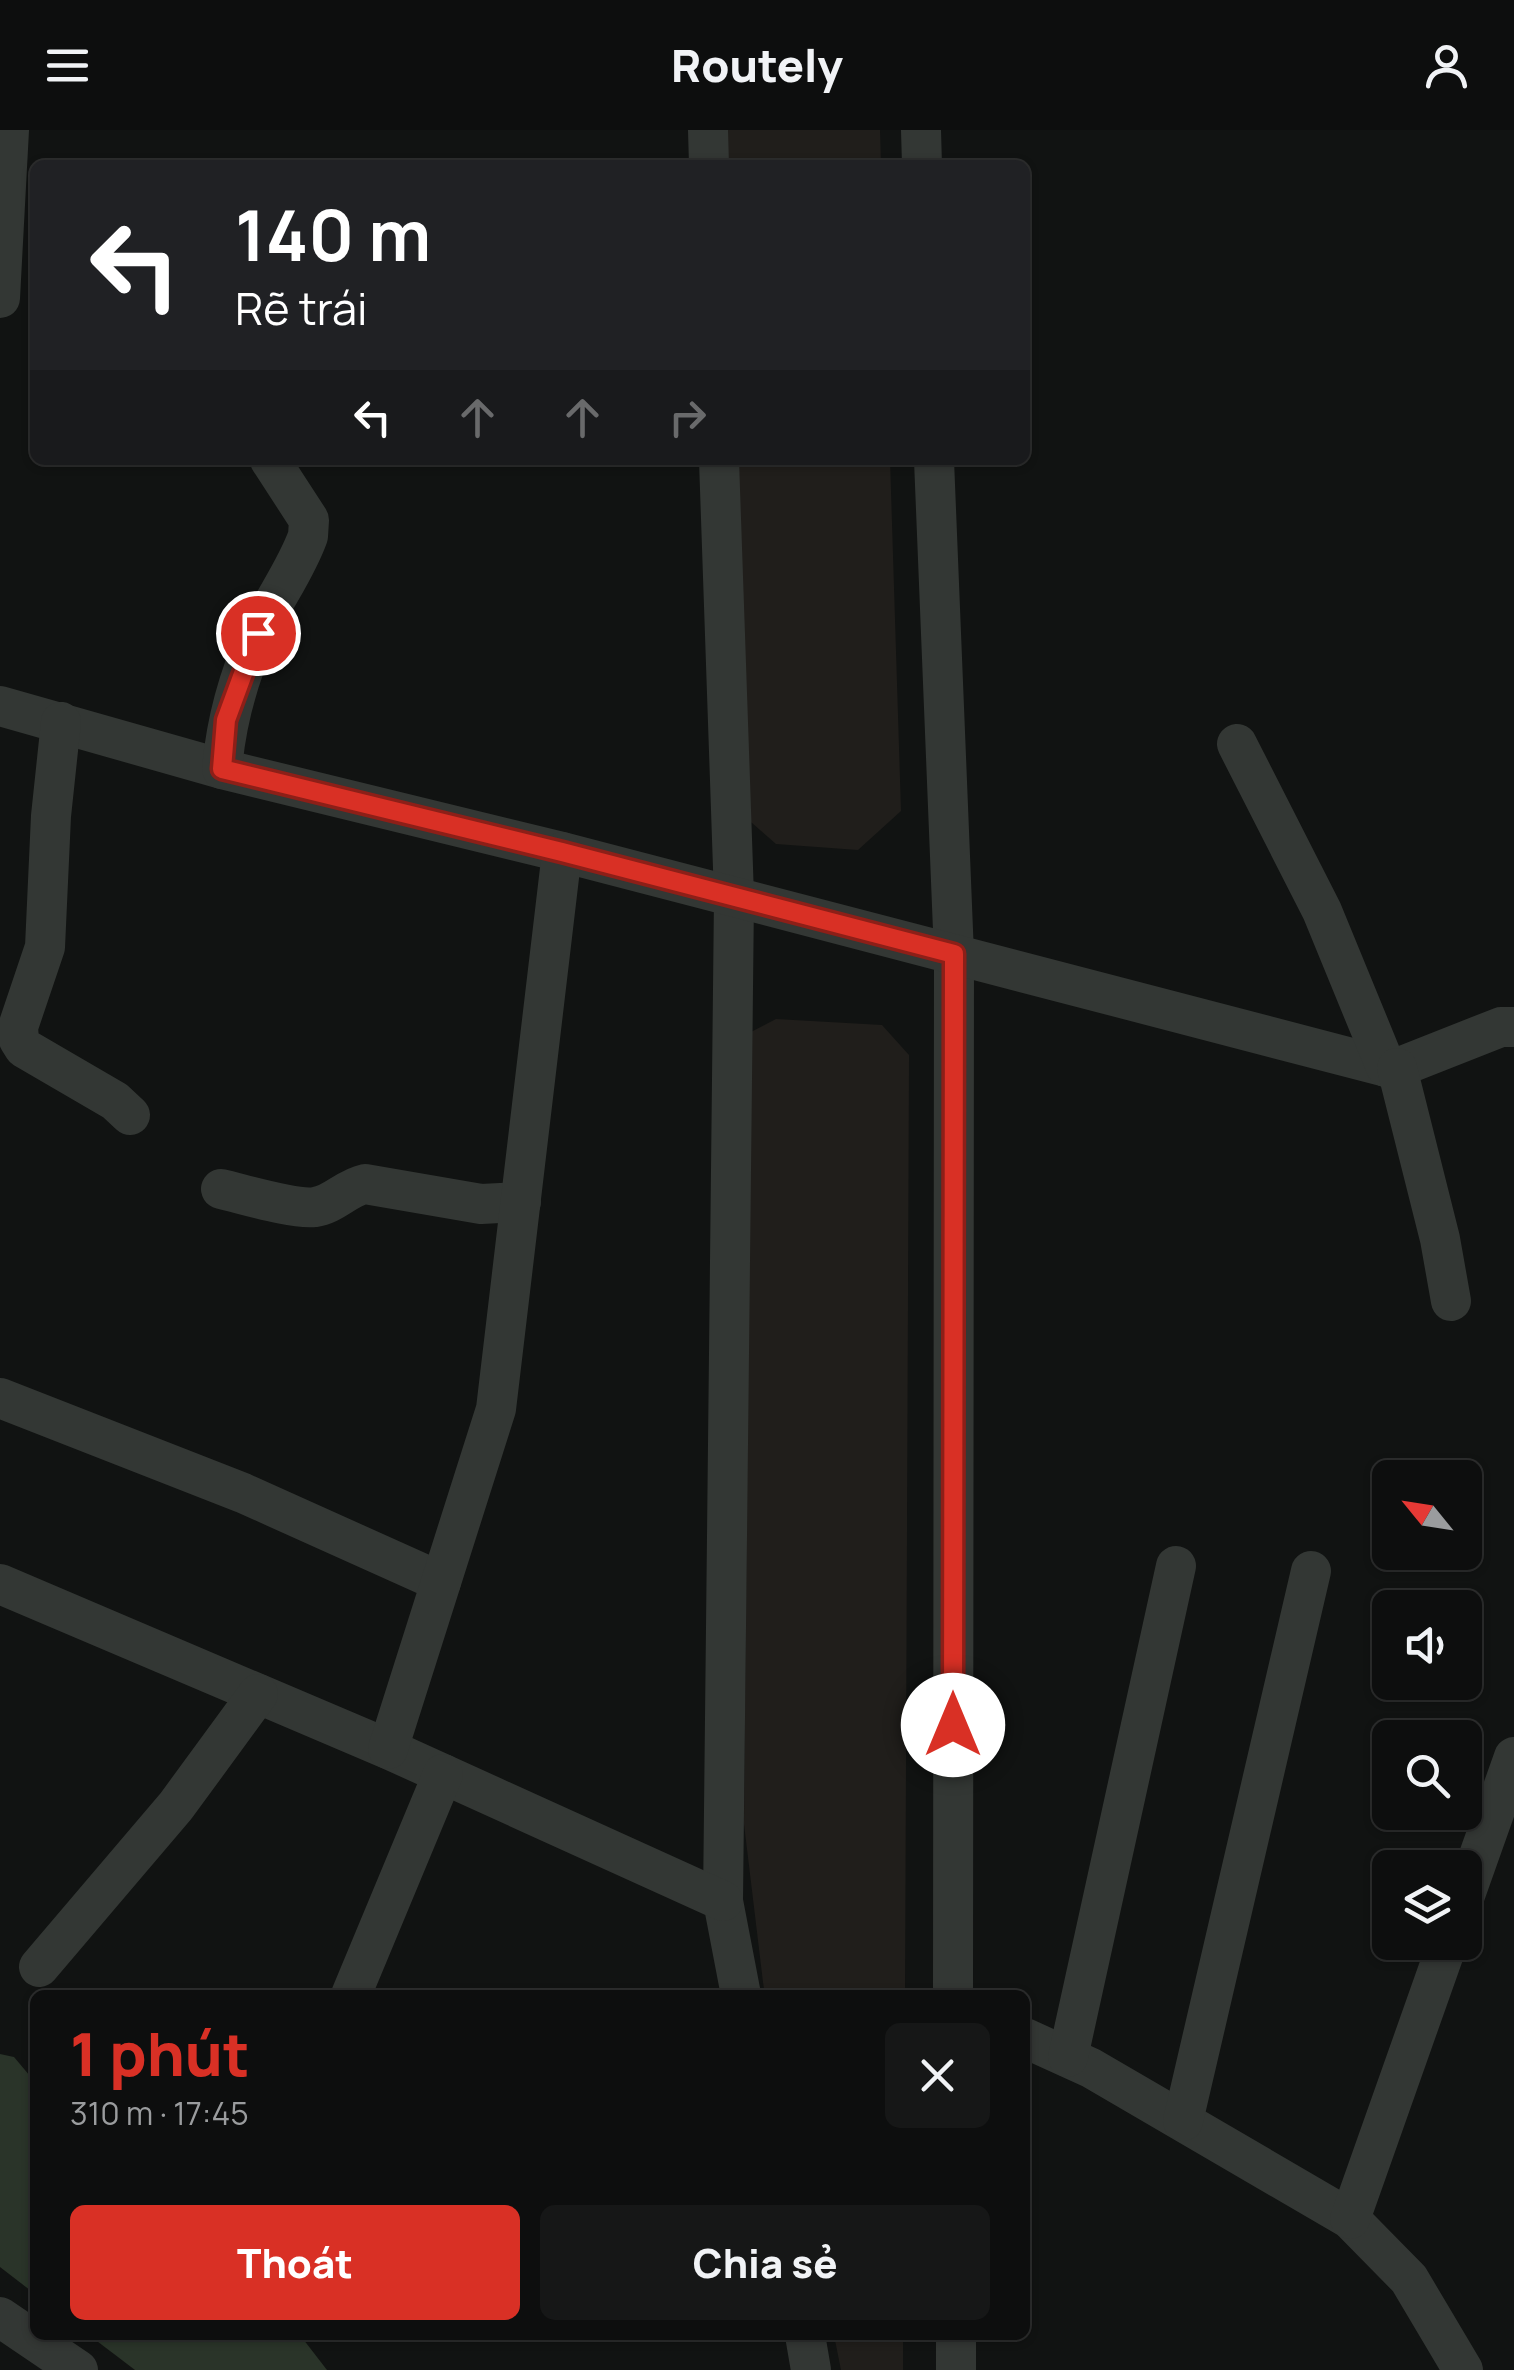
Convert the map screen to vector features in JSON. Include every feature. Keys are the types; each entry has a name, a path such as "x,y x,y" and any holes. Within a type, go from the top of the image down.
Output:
{"street":[{"path":"0,298 9,130"},
{"path":"708,130 709,160"},
{"path":"920,130 922,160"},
{"path":"222,769 226,720 232,702 258,633 308,536 308,520 273,465"},
{"path":"719,465 734,897 723,1901 740,1990"},
{"path":"934,465 954,954 953,1990"},
{"path":"0,706 222,769 562,852 1392,1067 1501,1026 1514,1027"},
{"path":"61,722 50,816 45,947 18,1027 18,1040 24,1048 115,1101 130,1115"},
{"path":"1237,744 1322,911 1392,1067 1440,1239 1451,1301"},
{"path":"388,1749 496,1409 562,852"},
{"path":"221,1190 313,1208 351,1187 365,1184 481,1204 520,1202"},
{"path":"0,1398 243,1493 441,1582"},
{"path":"1068,2058 1176,1566"},
{"path":"1183,2122 1311,1571"},
{"path":"0,1584 388,1749 723,1901"},
{"path":"39,1967 176,1806 258,1694"},
{"path":"1481,1850 1514,1756"},
{"path":"353,1990 443,1774"},
{"path":"1350,2219 1442,1960"},
{"path":"1030,2040 1183,2122 1350,2219 1409,2278 1464,2370"},
{"path":"0,2317 30,2337"},
{"path":"34,2340 78,2370"},
{"path":"806,2340 811,2370"},
{"path":"956,2340 956,2370"}],"shaded area":[{"path":"720,130 880,130 881,160 721,160"},
{"path":"731,465 890,465 901,811 858,850 776,844 743,815"},
{"path":"776,1019 882,1025 909,1055 905,1990 764,1990 744,1824 751,1032"},
{"path":"0,2054 14,2057 30,2076 30,2290 0,2267"},
{"path":"96,2340 304,2340 327,2370 135,2370"},
{"path":"835,2340 903,2340 903,2370 841,2370"}],"route":[{"path":"258,633 226,720 222,769 954,954 953,1725"}]}
